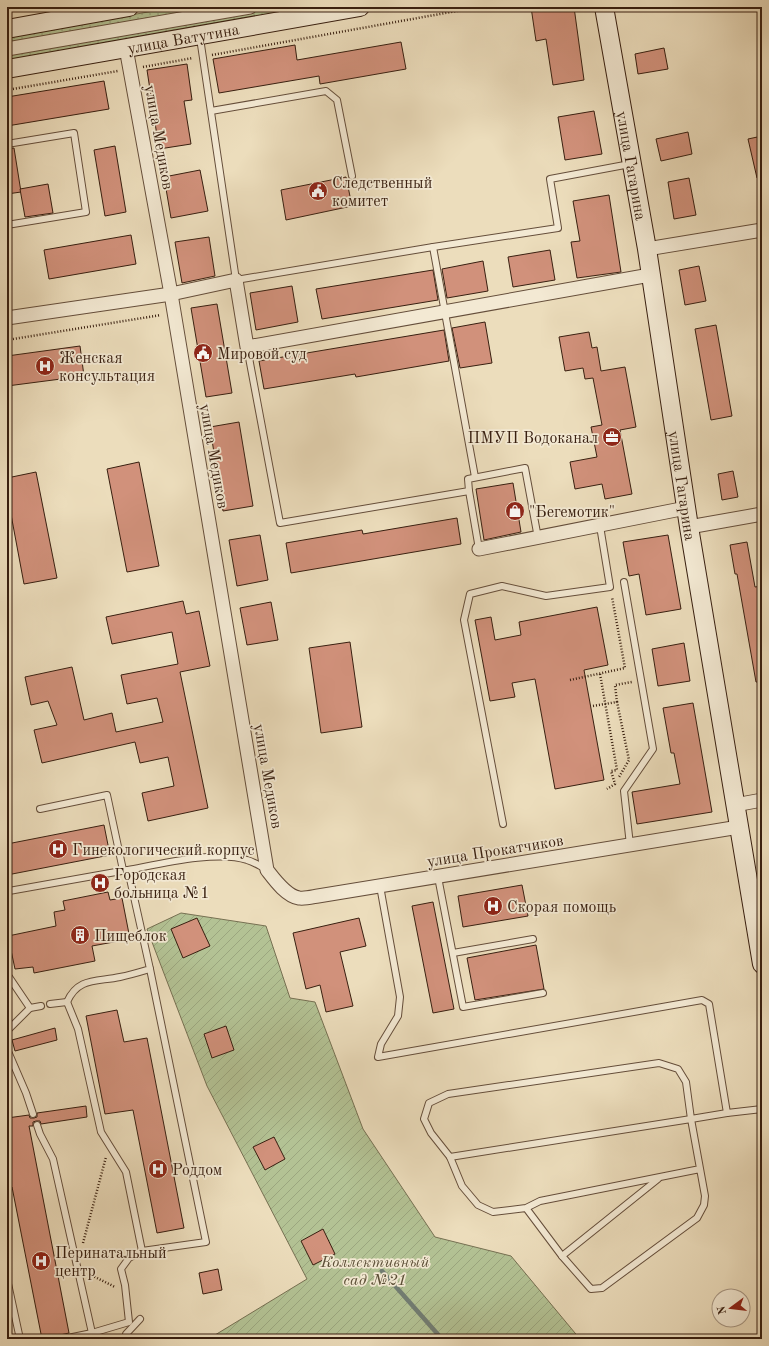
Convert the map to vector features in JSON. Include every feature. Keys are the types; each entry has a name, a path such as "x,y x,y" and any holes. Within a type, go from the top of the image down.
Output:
{"street":[{"path":"7,29 129,7"},
{"path":"7,49 250,7"},
{"name":"улица Ватутина","path":"7,69 360,7"},
{"name":"улица Гагарина","path":"604,7 632,164 689,527 762,964"},
{"name":"улица Медиков","path":"126,48 171,294 267,870"},
{"path":"646,249 762,230"},
{"path":"7,318 171,294 236,280 248,347 650,275"},
{"path":"479,549 686,508"},
{"path":"689,527 762,514"},
{"path":"735,805 762,800"},
{"name":"улица Прокатчиков","path":"267,870 279,885 298,898 739,828"}],"lane":[{"path":"200,35 236,280 558,228 550,179 632,164"},
{"path":"211,111 326,91 337,100 352,176"},
{"path":"7,144 74,133 86,212 7,225"},
{"path":"433,247 475,478"},
{"path":"248,347 280,523 469,491"},
{"path":"479,549 468,479 525,468 538,538"},
{"path":"503,824 464,620 470,594 502,586 546,596 610,587 600,526"},
{"path":"624,582 653,749 624,791 630,845"},
{"path":"40,809 107,795 150,969 206,1242 142,1251 128,1258 121,1269 126,1292 129,1322 92,1333 63,1339"},
{"path":"9,891 197,858 228,857 247,860 267,870"},
{"path":"438,876 463,1007 543,993"},
{"path":"380,886 400,997 398,1016 381,1044 378,1057 702,1000 709,1004 727,1114"},
{"path":"452,953 533,939"},
{"path":"142,1251 126,1172 100,1132 78,1029 67,1002 71,993 77,987 89,981 120,977 150,969"},
{"path":"7,974 30,1008"},
{"path":"50,1004 67,1002"},
{"path":"7,1031 30,1008 41,1006"},
{"path":"7,1049 26,1093 33,1114"},
{"path":"526,1208 562,1256 591,1289 602,1288 697,1218 704,1205 705,1196 686,1082 678,1069 659,1063 448,1094 429,1103 424,1119 431,1133 450,1157 462,1186 478,1205 492,1212 526,1208 540,1201 700,1170"},
{"path":"450,1157 762,1109"},
{"path":"37,1125 53,1159 92,1333"},
{"path":"562,1256 660,1178"},
{"path":"7,1279 20,1339"},
{"path":"126,1339 126,1334 140,1319"}],"path":[{"path":"7,90 479,7"},
{"path":"7,340 174,313"},
{"path":"570,680 625,668 610,587"},
{"path":"600,674 617,770 611,771 615,784 624,791"},
{"path":"606,789 615,784 629,760 615,685 641,680"},
{"path":"593,706 617,702"},
{"path":"109,1145 77,1267 126,1292"}],"green space":[{"path":"176,7 321,7 7,60 7,37"},
{"name":"Коллективный сад №21","path":"181,913 266,926 290,998 315,1002 363,1129 435,1237 511,1256 580,1339 197,1339 215,1335 307,1279 207,1086 147,929"}],"building":[{"path":"531,7 574,7 584,80 553,85 546,39 536,41"},
{"path":"401,42 406,69 320,84 319,76 219,93 213,59 295,45 297,60"},
{"path":"664,48 668,69 638,74 635,54"},
{"path":"187,64 192,100 184,101 191,144 159,149 147,70"},
{"path":"104,81 109,109 7,126 7,97"},
{"path":"594,111 602,154 565,160 558,117"},
{"path":"688,132 692,154 661,161 656,139"},
{"path":"762,136 762,177 757,178 748,139"},
{"path":"115,146 126,212 105,216 94,150"},
{"path":"14,148 21,192 7,194 7,149"},
{"path":"200,170 208,211 171,218 164,177"},
{"path":"346,177 352,206 286,220 281,190"},
{"path":"689,178 696,215 674,219 668,182"},
{"path":"48,184 53,213 25,217 20,189"},
{"path":"609,195 621,272 577,278 571,242 580,241 573,201"},
{"path":"131,235 136,264 49,279 44,250"},
{"path":"209,237 215,276 182,283 175,242"},
{"path":"550,250 555,280 513,287 508,257"},
{"path":"483,261 488,291 447,298 442,269"},
{"path":"699,266 706,301 685,305 679,270"},
{"path":"433,270 438,300 322,319 316,289"},
{"path":"292,286 298,322 256,330 250,293"},
{"path":"217,304 232,393 206,397 191,308"},
{"path":"485,322 492,363 460,368 452,328"},
{"path":"716,325 732,416 711,420 695,329"},
{"path":"444,330 449,361 356,377 355,374 264,389 259,361"},
{"path":"589,332 592,348 597,347 601,371 625,367 636,427 620,430 632,494 605,499 602,484 575,489 570,462 597,457 591,427 602,425 593,378 585,379 583,368 565,371 559,337"},
{"name":"Женская консультация","path":"80,346 84,376 7,386 7,356"},
{"path":"239,422 253,506 223,511 210,427"},
{"path":"139,462 159,566 127,572 107,469"},
{"path":"733,471 738,497 722,500 718,474"},
{"path":"36,472 57,578 24,584 7,493 7,478"},
{"path":"513,483 521,532 484,540 476,489"},
{"path":"457,518 461,544 291,573 286,543 362,530 363,534"},
{"path":"260,535 268,580 237,586 229,540"},
{"path":"668,535 681,609 646,615 639,574 629,576 623,542"},
{"path":"747,542 755,587 762,586 762,682 756,682 737,574 735,574 730,545"},
{"path":"183,601 186,614 199,611 210,666 180,672 208,808 148,821 142,793 174,786 168,757 140,763 135,742 42,763 34,730 57,725 48,701 31,705 25,677 72,667 84,720 112,713 116,732 163,722 157,698 127,704 121,675 178,664 172,632 112,644 106,617"},
{"path":"271,602 278,640 247,645 240,608"},
{"path":"597,607 608,665 584,670 604,780 555,789 535,679 512,683 515,697 490,701 475,620 491,617 495,640 521,635 519,622"},
{"path":"350,642 362,727 321,733 309,648"},
{"path":"684,643 690,681 658,686 652,649"},
{"path":"693,703 712,812 637,824 632,792 680,784 674,753 671,753 663,708"},
{"name":"Гинекологический корпус","path":"104,825 110,855 7,875 7,844"},
{"name":"Скорая помощь","path":"522,885 528,916 463,927 458,896"},
{"name":"Пищеблок","path":"108,892 110,900 122,898 130,939 92,946 95,961 34,973 33,967 15,969 8,936 56,926 54,912 65,910 63,901"},
{"path":"433,902 454,1009 433,1013 412,906"},
{"path":"197,918 210,946 183,958 171,929"},
{"path":"359,918 366,946 340,952 353,1006 326,1012 320,985 306,989 293,933"},
{"path":"536,945 544,989 475,1000 467,958"},
{"name":"Роддом","path":"117,1010 124,1042 147,1038 184,1228 157,1233 133,1110 105,1114 86,1016"},
{"path":"226,1026 234,1050 212,1058 204,1034"},
{"path":"55,1028 57,1040 15,1051 12,1040"},
{"name":"Перинатальный центр","path":"86,1106 87,1117 41,1124 40,1121 36,1121 33,1122 33,1126 29,1126 69,1333 42,1339 12,1187 7,1188 7,1118 29,1115 30,1118 34,1118 37,1117 37,1113"},
{"path":"274,1137 285,1159 265,1170 253,1147"},
{"path":"323,1229 335,1254 313,1265 301,1241"},
{"path":"218,1269 222,1290 203,1294 199,1273"}],"waterway":[{"path":"382,1271 442,1339"}],"place":[{"name":"Следственный комитет","path":"318,191"},
{"name":"Мировой суд","path":"203,353"},
{"name":"Женская консультация","path":"45,366"},
{"name":"ПМУП Водоканал","path":"612,437"},
{"name":"\"Бегемотик\"","path":"515,511"},
{"name":"Гинекологический корпус","path":"58,849"},
{"name":"Городская больница №1","path":"100,883"},
{"name":"Скорая помощь","path":"493,906"},
{"name":"Пищеблок","path":"80,935"},
{"name":"Роддом","path":"158,1169"},
{"name":"Перинатальный центр","path":"41,1261"}]}
